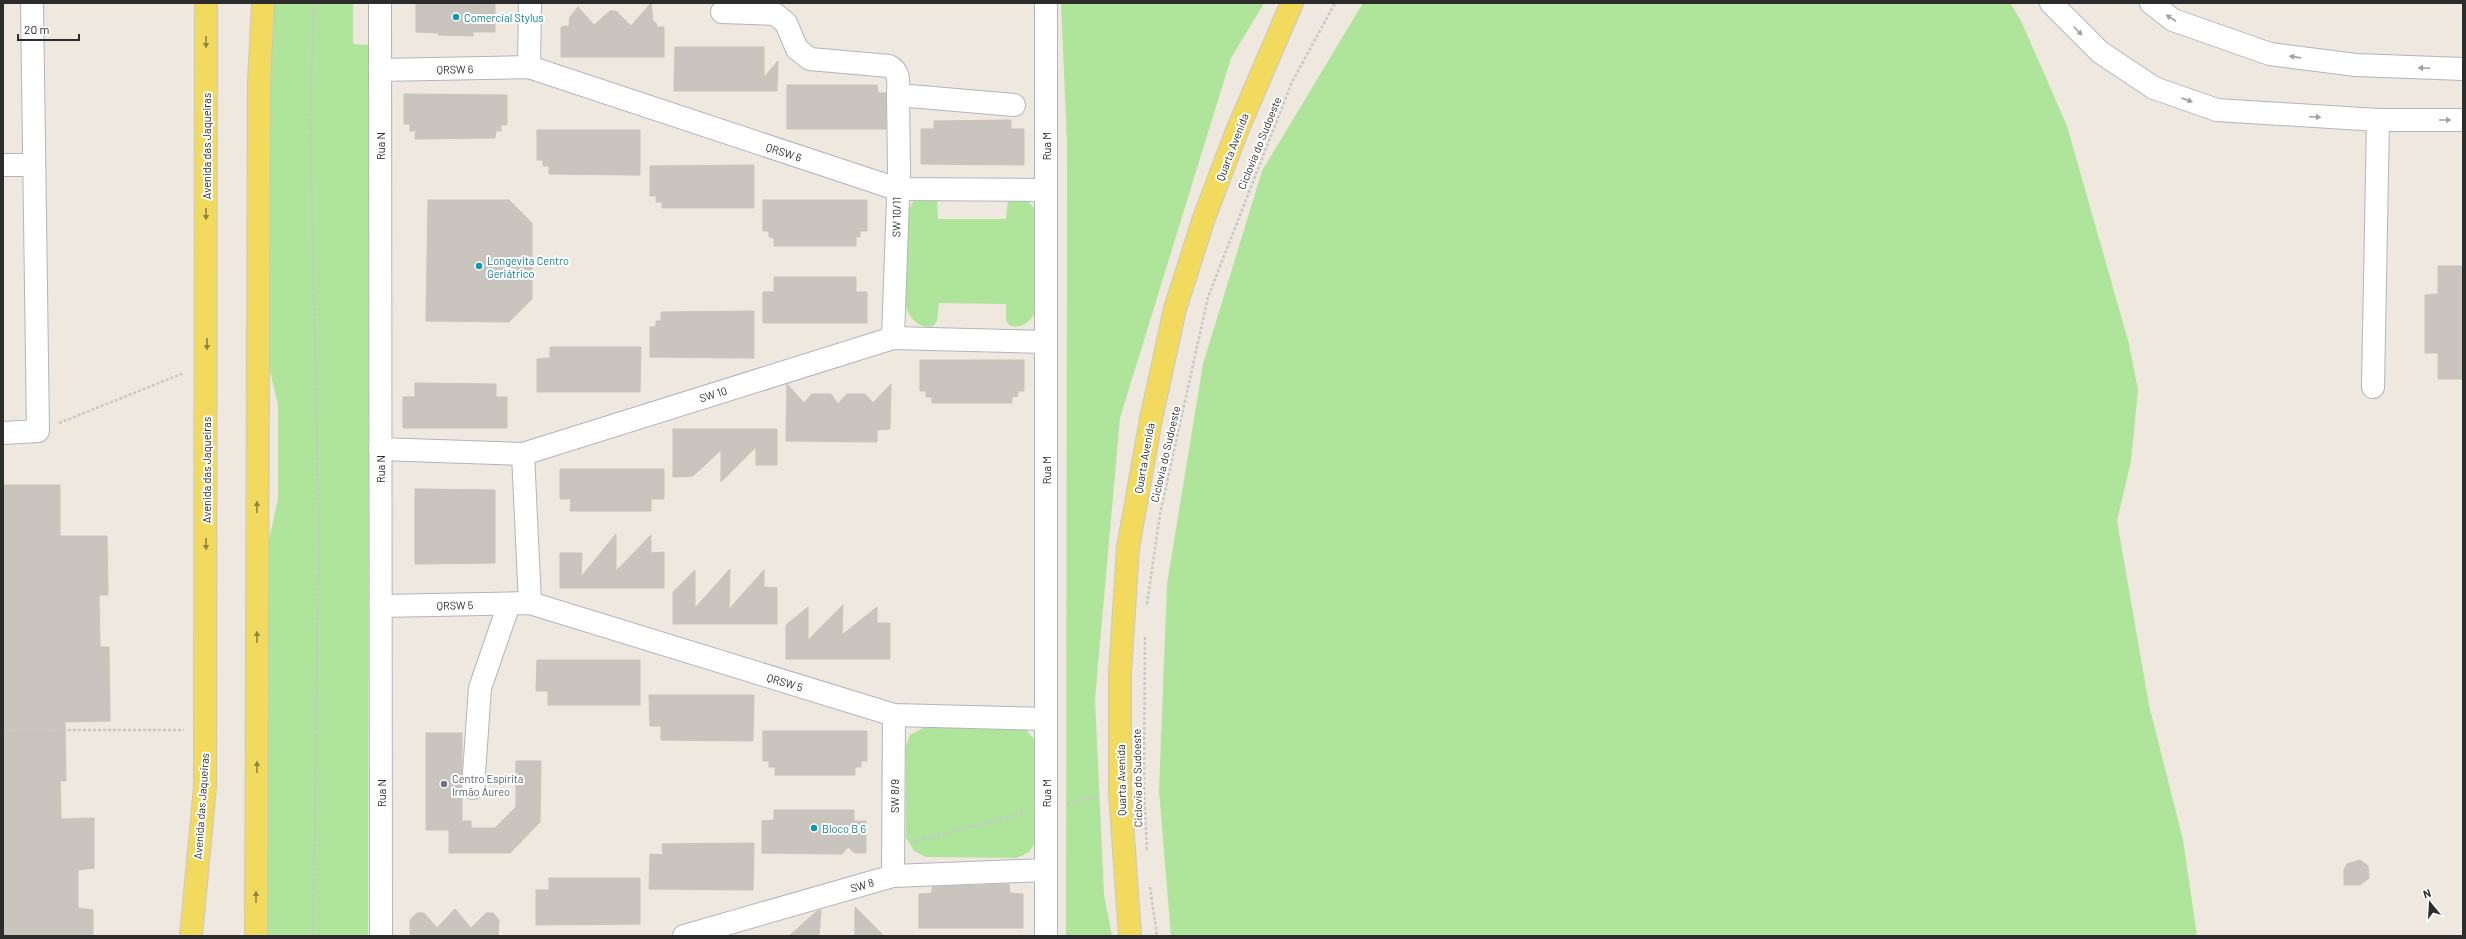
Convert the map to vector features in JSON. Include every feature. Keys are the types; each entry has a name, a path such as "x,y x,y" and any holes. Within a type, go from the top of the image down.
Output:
{"main road":[{"name":"Avenida das Jaqueiras","path":"191,936 205,787 207,373 206,3"},
{"path":"256,936 259,81 263,3"},
{"name":"Quarta Avenida","path":"1130,936 1120,792 1120,673 1128,548 1151,419 1175,309 1204,218 1237,131 1292,3"}],"street":[{"path":"3,433 38,431 32,3"},
{"name":"Rua N","path":"380,3 381,936"},
{"path":"529,67 530,3"},
{"name":"Rua M","path":"1046,3 1046,936"},
{"path":"2051,3 2100,52 2154,88 2217,110 2378,120 2463,120"},
{"path":"2151,3 2173,20 2270,54 2356,65 2463,69"},
{"name":"SW 10/11","path":"722,12 769,12 782,17 798,49 810,59 889,66 895,69 898,77 899,170 896,189 893,338"},
{"name":"QRSW 6","path":"380,70 529,67 896,189 1046,190"},
{"path":"898,95 1014,105"},
{"path":"2373,387 2378,120"},
{"path":"3,165 34,165"},
{"name":"SW 10","path":"380,450 523,454 893,338 1046,342"},
{"path":"473,788 480,688 520,604 523,454"},
{"name":"QRSW 5","path":"381,606 520,604 894,715 1046,720"},
{"name":"SW 8/9","path":"893,876 894,715"},
{"name":"SW 8","path":"684,936 893,876 1046,870"}],"path":[{"path":"313,936 319,531 310,120 314,3"},
{"name":"Ciclovia do Sudoeste","path":"1147,606 1160,514 1208,298 1292,82 1335,3"},
{"path":"38,431 187,372 207,373"},
{"name":"Ciclovia do Sudoeste","path":"1146,630 1144,785 1148,859"},
{"path":"3,730 205,730"},
{"path":"912,847 916,841 1144,785"},
{"path":"1149,882 1157,936"}],"green space":[{"path":"270,3 353,3 353,44 369,45 368,936 268,936 268,544 278,499 278,405 268,362"},
{"path":"1061,3 1264,3 1231,58 1120,418 1095,699 1104,895 1112,936 1066,936 1067,143"},
{"path":"1363,3 2010,3 2021,21 2067,126 2129,344 2138,390 2131,461 2117,521 2149,705 2183,840 2197,936 1171,936 1159,791 1167,584 1203,364 1262,171"},
{"path":"919,198 937,199 938,219 1006,219 1008,200 1025,198 1035,209 1035,313 1027,322 1021,326 1009,325 1006,320 1006,304 939,303 937,321 933,326 928,327 920,325 912,319 906,306 907,215 912,203"},
{"path":"925,727 1025,729 1036,741 1035,843 1029,852 1017,858 926,857 914,851 906,838 906,746 910,735"}],"building":[{"name":"Comercial Stylus","path":"416,3 495,3 495,32 473,32 473,36 438,35 439,33 416,32"},
{"path":"651,3 653,22 656,23 657,27 664,27 664,57 561,57 561,27 569,26 570,17 578,7 594,25 610,11 616,11 631,26"},
{"path":"675,47 764,47 764,77 778,61 777,91 674,91"},
{"path":"787,85 877,85 878,93 886,93 886,129 787,129"},
{"path":"404,94 507,95 507,125 501,125 501,131 496,131 495,138 415,139 416,131 410,131 410,124 404,124"},
{"path":"1011,120 1011,129 1024,129 1024,165 921,164 921,129 934,129 934,121"},
{"path":"537,130 640,130 640,175 549,174 549,166 543,166 543,160 537,160"},
{"path":"754,165 754,208 662,208 662,202 656,202 656,196 650,196 650,166"},
{"name":"Longevita Centro Geriátrico","path":"428,200 509,200 532,223 532,299 509,322 426,321"},
{"path":"763,200 867,200 867,231 860,231 860,237 856,237 856,246 774,246 774,238 769,237 769,231 763,231"},
{"path":"2438,266 2463,266 2463,379 2438,379 2438,353 2425,353 2425,295 2438,294"},
{"path":"774,277 856,277 856,292 867,292 867,323 763,323 763,292 774,292"},
{"path":"754,311 754,358 650,357 650,327 656,327 656,321 661,321 661,312"},
{"path":"550,347 641,347 640,392 537,392 537,359 550,358"},
{"path":"920,360 1024,360 1024,391 1018,391 1018,396 1012,397 1012,403 932,403 932,397 926,397 926,391 920,391"},
{"path":"415,383 496,384 496,397 507,397 507,428 403,428 403,397 415,397"},
{"path":"787,384 804,403 812,394 831,394 838,404 847,394 865,394 873,403 891,384 890,429 877,430 877,442 786,441"},
{"path":"673,429 777,429 777,465 756,465 756,447 721,482 721,450 693,476 673,477"},
{"path":"560,469 664,469 664,499 651,499 651,511 570,511 571,499 560,499"},
{"path":"3,485 60,485 60,536 107,536 108,595 99,595 100,647 109,647 110,721 65,722 66,781 60,781 61,819 94,818 94,868 78,870 78,908 93,910 93,936 3,936"},
{"path":"415,489 495,490 495,563 415,564"},
{"path":"616,534 616,571 651,535 651,553 664,552 664,588 560,588 560,553 582,553 581,577"},
{"path":"730,569 729,609 764,570 764,587 777,588 777,624 673,624 673,592 695,570 695,608"},
{"path":"843,605 842,635 877,607 877,623 890,623 890,659 786,659 786,625 808,607 808,640"},
{"path":"537,660 640,660 640,705 548,705 548,691 536,691"},
{"path":"649,695 754,695 753,741 661,740 661,726 650,726"},
{"path":"763,731 867,731 867,761 861,761 861,767 855,767 855,775 775,775 775,767 769,767 769,761 763,761"},
{"name":"Centro Espírita Irmão Áureo","path":"426,733 462,733 462,821 471,821 471,828 495,828 516,807 516,761 541,761 540,822 510,853 449,853 449,830 426,830"},
{"name":"Bloco B 6","path":"774,810 854,810 854,821 866,821 866,853 855,853 848,847 842,854 762,853 762,821 774,820"},
{"path":"754,843 753,890 649,889 650,854 663,855 662,844"},
{"path":"2360,860 2368,866 2369,878 2360,885 2344,885 2344,870 2347,864"},
{"path":"549,878 640,878 640,924 536,925 536,890 549,890"},
{"path":"1009,884 1010,893 1023,894 1023,928 919,928 919,894 932,893 932,887"},
{"path":"855,907 884,936 855,936"},
{"path":"455,909 471,928 486,913 493,913 499,920 498,936 410,936 410,920 417,913 424,913 437,928"},
{"path":"821,910 819,936 789,936 817,911"}],"place":[{"name":"Comercial Stylus","path":"456,17"},
{"name":"Longevita Centro Geriátrico","path":"479,266"},
{"name":"Centro Espírita Irmão Áureo","path":"444,784"},
{"name":"Bloco B 6","path":"814,828"}]}
